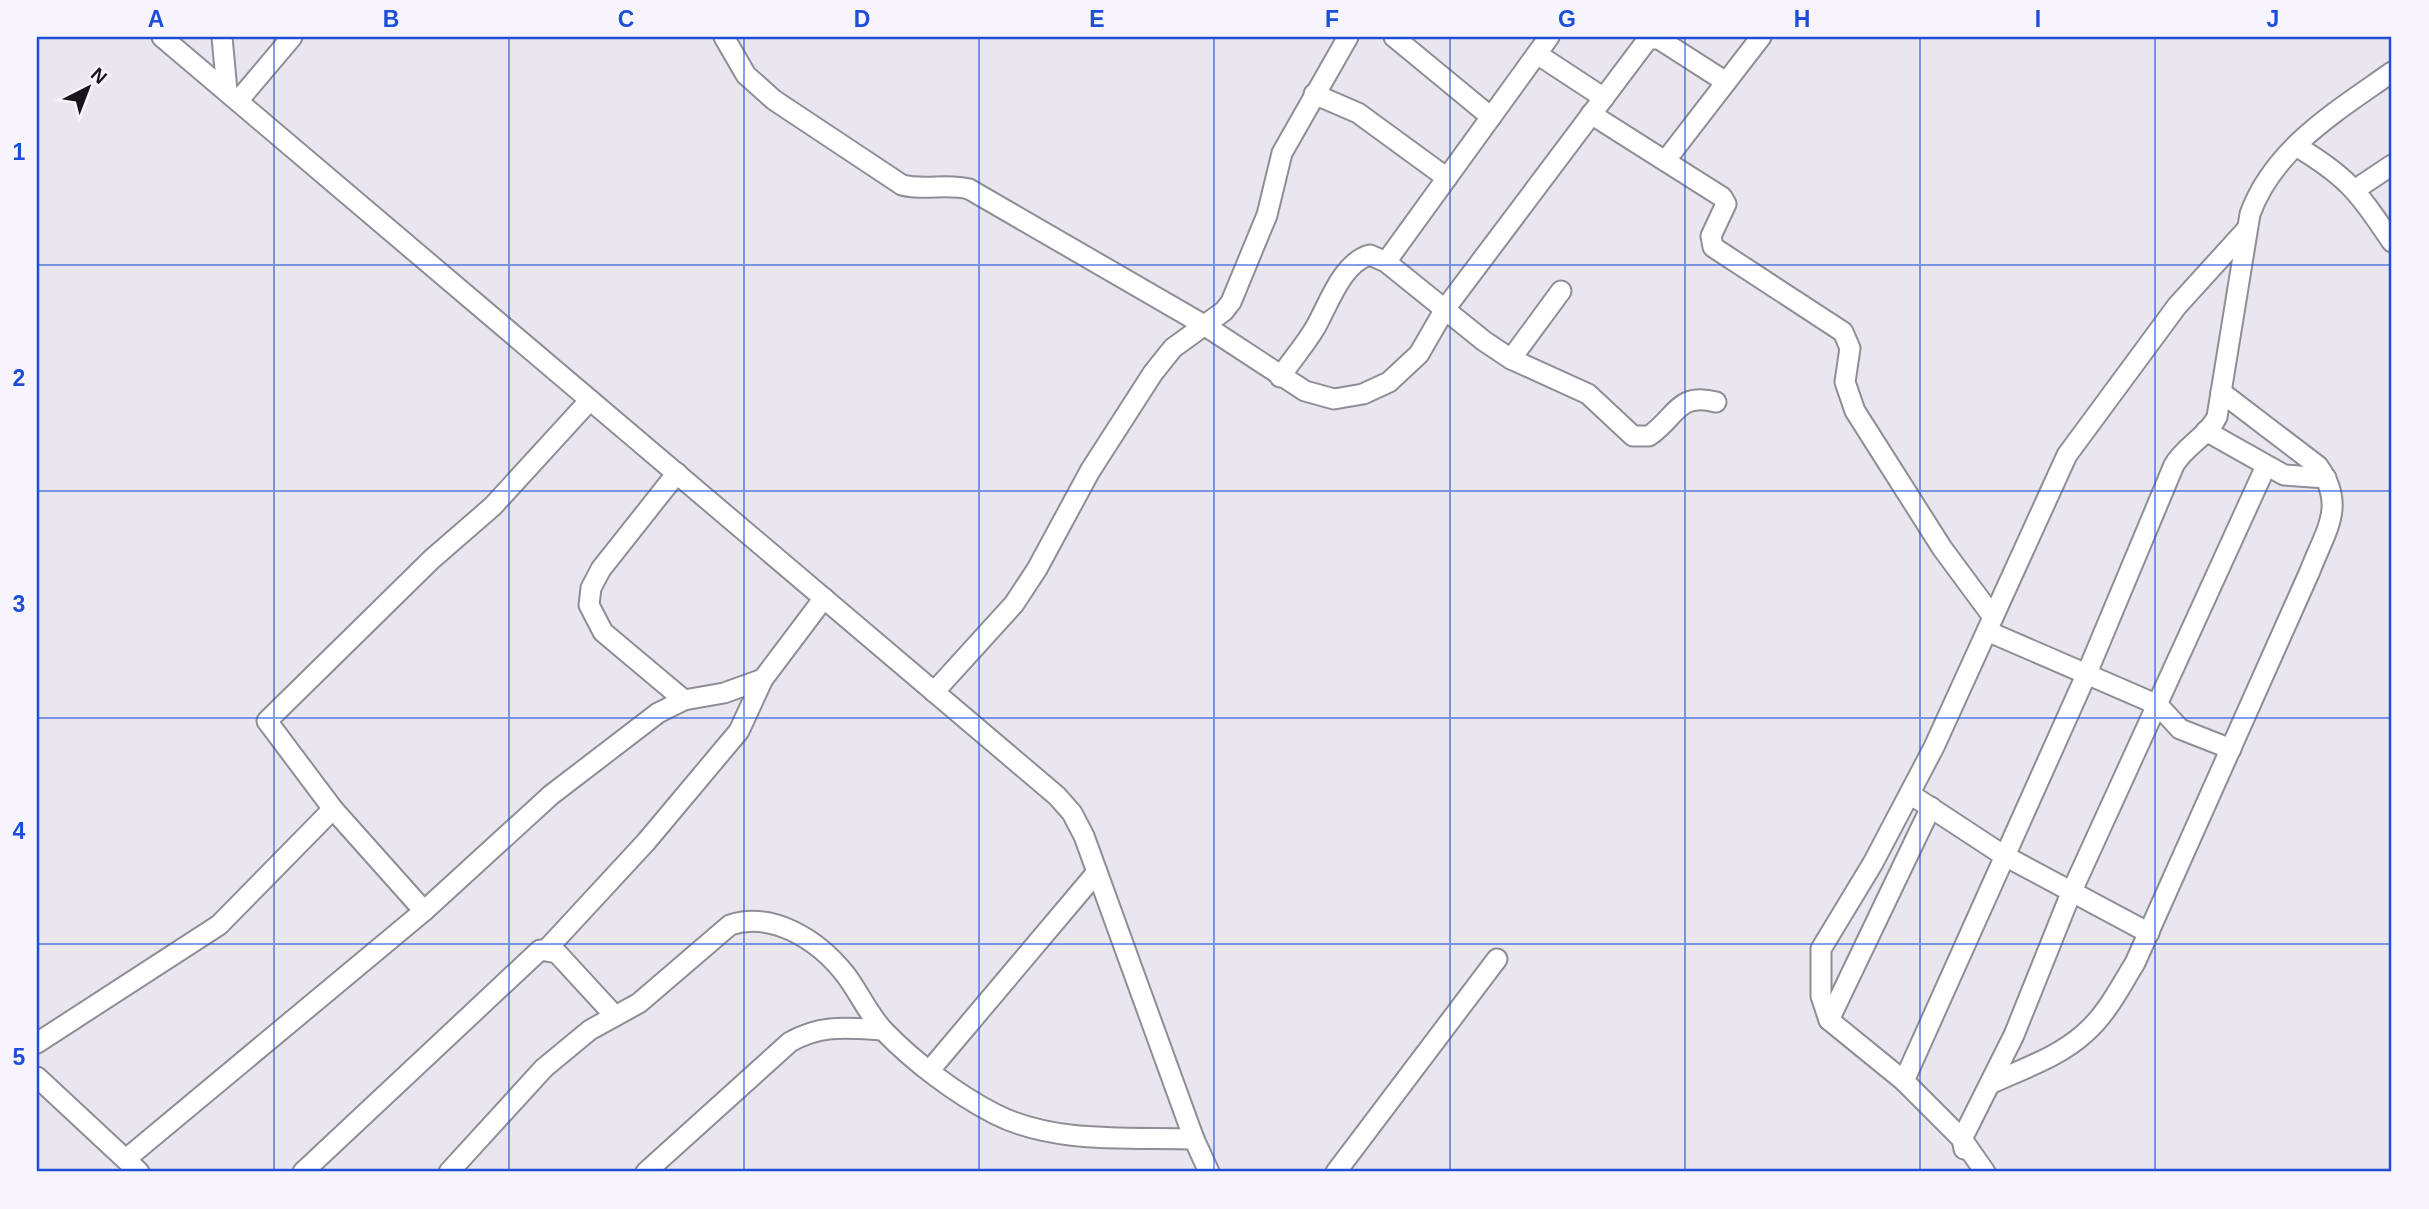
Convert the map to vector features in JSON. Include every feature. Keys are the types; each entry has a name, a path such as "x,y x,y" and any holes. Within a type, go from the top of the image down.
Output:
{"street":[{"path":"162,37 824,598 1056,796 1072,813 1084,836 1194,1139 1209,1172"},
{"path":"222,37 232,96"},
{"path":"232,96 292,37"},
{"path":"724,37 746,75 774,100 894,180 918,189 953,185 968,189 1203,325 1280,377 1305,391 1334,399 1363,394 1389,382 1408,368 1445,309 1644,43 1652,38 1726,82"},
{"path":"934,692 1014,604 1037,569 1090,471 1153,373 1173,348 1224,312 1236,292 1267,215 1279,160 1348,37"},
{"path":"1394,37 1491,117"},
{"path":"1386,262 1549,37"},
{"path":"1666,160 1761,37"},
{"path":"1537,54 1604,98"},
{"path":"1904,1081 2003,855 2087,673 2174,465 2187,447 2206,431 2217,417 2248,229 2260,187 2295,146 2326,119 2392,72"},
{"path":"1314,94 1358,113 1447,178"},
{"path":"1591,114 1725,200 1711,236 1711,242 1720,254 1797,298 1847,336 1850,348 1845,382 1855,411 1990,624 2158,705 2180,729 2231,749"},
{"path":"2295,146 2333,169 2356,189 2392,242"},
{"path":"2356,189 2392,165"},
{"path":"1985,1172 1962,1139 1904,1081 1829,1020 1821,996 1821,949 1910,794 2067,456 2177,306 2248,229"},
{"path":"1280,377 1357,260 1370,255 1386,262 1511,359 1578,388 1633,436 1640,438 1657,431 1686,401 1701,398 1716,402"},
{"path":"1511,359 1561,291"},
{"path":"1990,1084 2060,1051 2085,1033 2108,1007 2149,933 2334,509 2334,494 2326,478 2304,452 2221,392"},
{"path":"424,911 332,808 267,721 269,716 432,559 493,506 590,400"},
{"path":"2206,431 2266,467 2293,477 2326,478"},
{"path":"1966,1172 1962,1139 2014,1035 2071,893 2266,467"},
{"path":"677,473 601,569 591,588 589,605 603,632 684,700"},
{"path":"547,949 646,842 739,732 764,679 824,598"},
{"path":"37,1077 51,1094 133,1166 424,911 551,795 658,713 684,700 724,693 764,679"},
{"path":"1910,794 2003,855 2149,933"},
{"path":"1829,1020 1931,807"},
{"path":"37,1044 219,925 332,808"},
{"path":"930,1070 1097,872"},
{"path":"449,1172 544,1068 590,1030 639,1003 730,925 746,919 765,919 788,929 820,949 844,973 883,1030 930,1070 994,1113 1027,1127 1063,1134 1194,1139"},
{"path":"303,1172 540,950 547,949 557,953 615,1016"},
{"path":"1336,1172 1497,959"},
{"path":"646,1172 790,1042 811,1030 835,1027 883,1030"}]}
